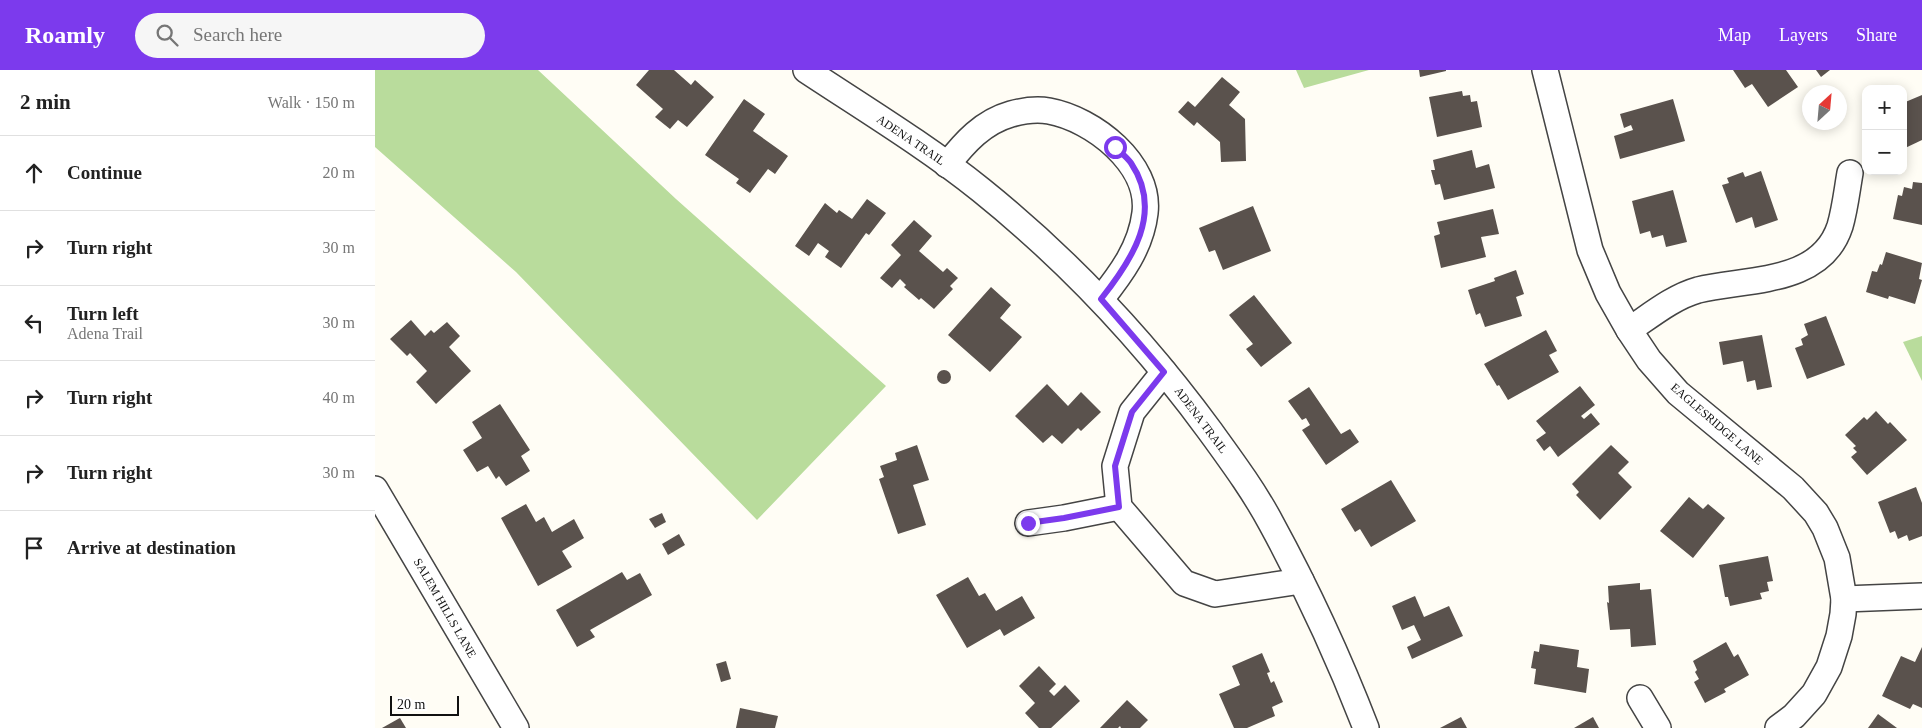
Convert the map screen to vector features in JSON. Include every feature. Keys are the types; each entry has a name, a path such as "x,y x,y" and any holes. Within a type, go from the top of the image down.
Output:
{"street":[{"name":"ADENA TRAIL","path":"806,70 947,165 980,189 1040,239 1101,299 1182,392 1227,454 1270,521 1321,620 1366,728"},
{"name":"EAGLESRIDGE LANE","path":"1548,71 1590,250 1608,292 1629,330 1649,360 1678,393 1793,488 1816,513 1825,528 1837,558 1844,599 1839,636 1829,667 1814,694 1794,716 1778,728"},
{"path":"947,165 964,144 978,131 994,121 1012,114 1029,112 1048,111 1063,115 1086,126 1115,147 1131,162 1140,180 1145,194 1145,212 1135,250 1117,279 1101,299"},
{"path":"1629,330 1674,300 1697,290 1775,278 1803,268 1822,255 1832,243 1840,226 1850,173"},
{"path":"1164,372 1132,412 1115,466 1119,507 1184,582 1215,594 1301,581"},
{"name":"SALEM HILLS LANE","path":"375,489 516,728"},
{"path":"1028,523 1119,507"},
{"path":"1844,599 1922,596"},
{"path":"1640,698 1658,728"}],"green space":[{"path":"375,70 538,70 676,199 886,386 757,520 516,272 375,147"},
{"path":"1296,70 1369,70 1304,88"},
{"path":"1922,336 1922,381 1903,342"}],"building":[{"path":"649,70 674,70 691,85 695,80 714,97 687,127 678,120 670,129 655,117 663,109 636,85"},
{"path":"1419,70 1446,70 1446,71 1420,77"},
{"path":"1733,70 1786,70 1798,87 1768,107 1752,84 1745,88"},
{"path":"1816,70 1830,70 1821,77"},
{"path":"1222,77 1240,92 1229,105 1245,119 1246,161 1221,162 1220,142 1197,122 1194,126 1178,112 1188,101 1195,107"},
{"path":"1462,91 1463,96 1470,95 1471,102 1477,101 1482,127 1437,137 1429,97"},
{"path":"1922,95 1922,140 1907,147 1907,130 1907,101"},
{"path":"744,99 765,114 753,131 788,156 775,174 768,169 750,193 736,183 739,179 705,155"},
{"path":"1673,99 1685,141 1620,159 1614,136 1633,130 1631,125 1624,128 1620,114"},
{"path":"1472,150 1476,168 1489,164 1495,188 1444,200 1440,184 1435,185 1431,170 1435,170 1433,160"},
{"path":"1761,171 1778,220 1755,228 1752,217 1736,223 1722,185 1729,183 1727,178 1743,172 1745,177"},
{"path":"1913,182 1922,183 1922,225 1893,219 1898,195 1902,196 1904,187 1912,189"},
{"path":"1673,190 1687,242 1666,247 1663,235 1652,238 1650,231 1640,234 1632,201"},
{"path":"867,199 886,213 869,235 866,233 841,268 825,257 829,251 818,243 809,256 795,246 825,203 837,213 839,210 852,219"},
{"path":"1253,206 1271,251 1223,270 1215,250 1209,252 1199,228"},
{"path":"1493,209 1499,234 1481,237 1486,257 1441,268 1434,236 1440,234 1437,222"},
{"path":"914,220 932,236 919,251 943,272 947,268 958,278 950,286 953,289 934,309 921,298 919,300 904,287 906,285 900,279 892,288 880,278 901,255 891,245"},
{"path":"1886,252 1922,263 1919,279 1922,280 1915,304 1889,296 1888,299 1866,292 1872,271 1877,272 1880,264 1882,265"},
{"path":"1516,270 1524,294 1516,297 1522,316 1485,327 1480,313 1476,315 1468,290 1495,281 1494,278"},
{"path":"991,287 1011,305 1000,318 1022,337 990,372 948,335"},
{"path":"1254,295 1292,343 1261,367 1246,349 1253,344 1229,315"},
{"path":"1826,316 1845,365 1807,379 1795,348 1803,345 1801,339 1808,335 1804,324"},
{"path":"411,320 425,336 431,330 434,333 447,322 460,336 449,347 471,371 436,404 416,382 427,371 410,353 407,356 390,339"},
{"path":"1546,330 1557,351 1549,355 1559,372 1508,400 1484,364"},
{"path":"1762,335 1772,387 1757,390 1755,380 1747,382 1743,361 1723,365 1719,342"},
{"path":"944,370 949,372 951,377 949,382 944,384 939,382 937,377 939,372"},
{"path":"1047,384 1068,406 1081,392 1101,412 1081,431 1078,428 1062,444 1052,435 1043,443 1015,416"},
{"path":"1580,386 1595,405 1581,416 1584,419 1591,413 1600,424 1558,457 1550,446 1544,451 1536,440 1546,433 1536,421"},
{"path":"1309,387 1341,434 1350,429 1359,442 1326,465 1302,430 1310,425 1306,418 1302,420 1288,401"},
{"path":"500,404 530,450 521,456 530,471 506,486 499,476 496,479 488,466 477,472 463,450 482,438 472,422"},
{"path":"1876,411 1888,424 1890,422 1907,440 1867,475 1851,457 1857,452 1853,448 1856,446 1845,435 1864,417 1867,420"},
{"path":"917,445 929,480 913,485 926,525 898,534 879,479 884,477 880,466 897,460 895,453"},
{"path":"1611,445 1629,462 1618,473 1632,487 1600,520 1576,495 1579,492 1572,484"},
{"path":"1391,480 1416,521 1371,547 1360,529 1355,532 1341,509"},
{"path":"1916,487 1922,503 1922,536 1909,541 1907,535 1898,539 1895,531 1890,533 1878,502"},
{"path":"1689,497 1703,509 1708,504 1725,518 1693,558 1660,531"},
{"path":"526,504 536,522 544,517 552,532 574,519 584,538 562,551 572,567 538,586 501,518"},
{"path":"662,513 666,522 655,528 649,519"},
{"path":"679,534 685,545 668,555 662,544"},
{"path":"1768,556 1773,581 1767,582 1769,591 1760,593 1762,599 1730,606 1728,597 1725,597 1719,565"},
{"path":"622,572 627,580 640,573 652,595 590,630 595,637 577,647 556,610"},
{"path":"968,577 979,596 985,593 996,611 1022,596 1035,618 1004,636 1000,629 967,648 936,595"},
{"path":"1640,583 1640,590 1651,589 1656,645 1631,647 1630,629 1610,630 1607,602 1609,603 1608,586"},
{"path":"1415,596 1424,617 1449,606 1463,636 1412,659 1407,647 1421,640 1414,625 1402,630 1392,606"},
{"path":"1726,642 1734,657 1738,654 1749,675 1724,689 1726,692 1705,703 1694,682 1699,679 1695,672 1697,670 1693,661"},
{"path":"1540,644 1579,650 1577,667 1589,669 1586,693 1534,684 1536,669 1531,668 1534,651 1539,652"},
{"path":"1922,647 1922,708 1913,704 1910,709 1882,696 1901,656 1915,662"},
{"path":"1262,653 1270,672 1267,673 1271,683 1274,681 1283,702 1272,707 1275,716 1247,728 1234,728 1219,694 1240,685 1232,666"},
{"path":"726,661 731,679 721,682 716,664"},
{"path":"1039,666 1056,684 1049,691 1054,696 1065,685 1080,701 1051,728 1039,728 1025,713 1035,703 1019,686"},
{"path":"1127,700 1148,720 1140,728 1121,728 1120,726 1118,728 1100,728"},
{"path":"740,708 778,716 775,728 736,728"},
{"path":"1878,714 1897,728 1868,728"},
{"path":"1461,717 1467,728 1440,728"},
{"path":"1593,717 1599,728 1574,728"},
{"path":"400,718 406,728 382,728 398,719"}],"route":[{"path":"1028,523 1119,507 1115,466 1132,412 1164,372 1101,299 1117,279 1135,250 1145,212 1145,194 1140,180 1131,162 1115,147"}]}
